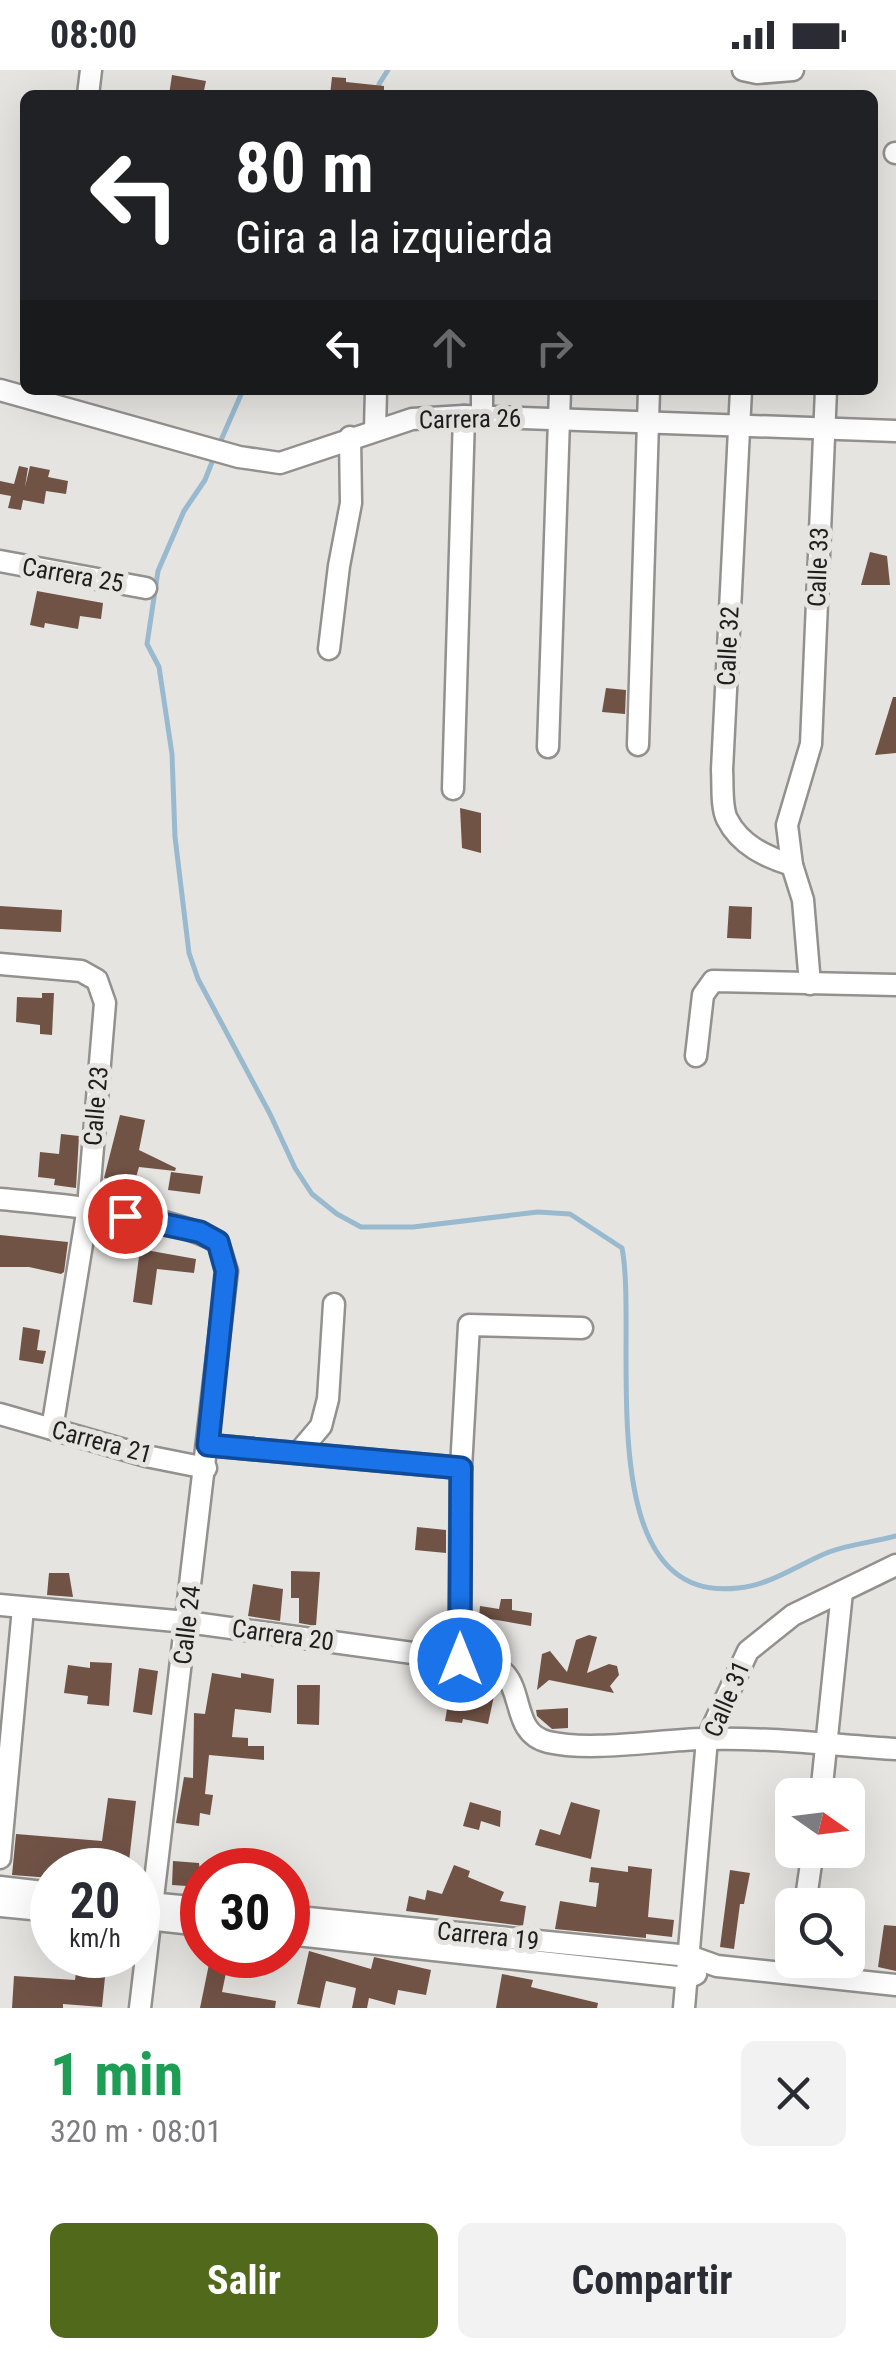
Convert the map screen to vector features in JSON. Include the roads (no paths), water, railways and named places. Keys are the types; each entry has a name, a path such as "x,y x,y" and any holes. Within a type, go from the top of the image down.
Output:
{"street":[{"path":"752,71 793,70"},
{"path":"376,395 376,430"},
{"path":"453,789 473,416 480,395"},
{"path":"548,747 559,395"},
{"path":"638,745 649,395"},
{"name":"Calle 32","path":"741,395 722,770 726,817 745,841 766,857 792,865"},
{"name":"Calle 33","path":"810,984 803,900 786,825 812,744 826,395"},
{"name":"Carrera 26","path":"54,398 239,457 280,463 412,419 557,418 896,431"},
{"path":"329,649 351,503 350,437"},
{"name":"Carrera 25","path":"0,561 146,588"},
{"name":"Calle 23","path":"0,964 81,971 97,980 105,1003 88,1207 52,1429"},
{"path":"696,1056 703,995 712,982 896,985"},
{"path":"0,1198 88,1207"},
{"name":"Calle 24","path":"88,1207 200,1232 218,1242 226,1271 206,1468 155,1848"},
{"path":"299,1452 321,1426 328,1398 334,1304"},
{"path":"460,1660 461,1468 469,1325 582,1328"},
{"name":"Carrera 21","path":"0,1414 146,1456 206,1468"},
{"path":"208,1445 461,1468"},
{"name":"Calle 31","path":"684,2008 707,1739 748,1651 793,1616 896,1565"},
{"path":"824,1778 842,1592"},
{"name":"Carrera 20","path":"0,1605 187,1622 485,1664 504,1671 522,1720 532,1734 546,1742 707,1739"},
{"path":"0,1858 23,1608"},
{"path":"707,1739 896,1749"},
{"path":"0,1887 30,1890"},
{"path":"0,1906 30,1908"},
{"name":"Carrera 19","path":"310,1918 688,1956 717,1966"},
{"name":"Carrera 19","path":"310,1936 687,1978"},
{"path":"687,1978 717,1966 775,1966"},
{"name":"Calle 24","path":"140,2008 142,1978"},
{"path":"860,1978 896,1985"}],"waterway":[{"path":"379,90 388,70"},
{"path":"218,447 241,395"},
{"path":"214,457 205,480 184,511 158,571 147,644 159,667 172,754 175,837 189,953 198,979 295,1168 312,1194 361,1227 413,1227 538,1212 570,1214 622,1248 626,1399 639,1511 659,1555 690,1582 750,1586 829,1552 896,1536"}]}
